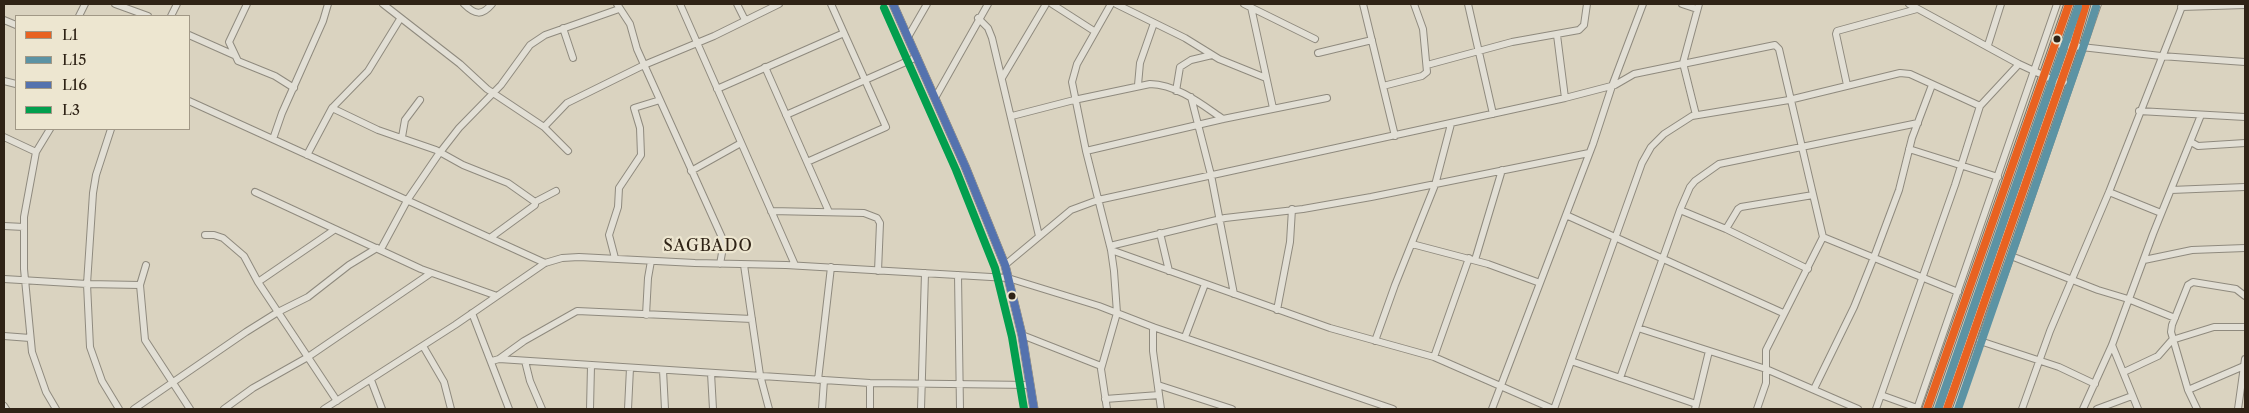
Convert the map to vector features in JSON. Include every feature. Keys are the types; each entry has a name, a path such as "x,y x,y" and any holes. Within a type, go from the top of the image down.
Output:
{"highway":[{"path":"1927,409 2069,4"},
{"path":"1947,409 2078,46 2086,4"}],"main road":[{"path":"893,4 935,98 1005,265 1022,335 1034,409"}],"street":[{"path":"115,4 145,15"},
{"path":"171,15 177,4"},
{"path":"247,4 229,42 234,55 238,61 275,76 294,88"},
{"path":"273,139 323,21 328,4"},
{"path":"383,4 391,6 400,19 456,61 494,93 544,127 568,151"},
{"path":"464,4 470,10 481,13 485,12 492,4"},
{"path":"680,4 795,265"},
{"path":"736,4 745,20"},
{"path":"544,127 568,103 644,65 714,36 779,4"},
{"path":"807,162 886,127 831,4"},
{"path":"908,37 927,4"},
{"path":"935,98 978,18 988,4"},
{"path":"1002,78 1046,4"},
{"path":"1052,4 1094,31"},
{"path":"1107,409 1102,366 1118,313 1110,248 1074,100 1073,74 1094,31 1112,4"},
{"path":"1116,4 1185,38 1212,55 1266,78"},
{"path":"1244,4 1315,39"},
{"path":"1363,4 1365,20 1372,40 1395,136"},
{"path":"1383,86 1422,76 1427,72 1423,29 1414,4"},
{"path":"1468,4 1493,114"},
{"path":"1427,65 1512,42 1557,35 1583,27 1587,4"},
{"path":"1492,409 1566,215 1643,4"},
{"path":"1682,4 1698,6 1682,63 1696,115"},
{"path":"1909,4 2019,64 2044,76 2065,82 2011,256 1956,409"},
{"path":"1988,46 2002,4"},
{"path":"1881,395 1917,409 2057,4"},
{"path":"2078,46 2098,4"},
{"path":"2022,409 2039,361 2182,5 2245,5"},
{"path":"134,409 278,312 308,297 349,265 379,248 408,199 440,152 459,128 494,93 530,45 544,35 618,6 630,24 637,49 724,242 720,264"},
{"path":"1251,7 1273,108"},
{"path":"1848,85 1836,34 1837,30 1917,8"},
{"path":"978,18 988,28 992,38 1039,236"},
{"path":"308,155 332,108 368,71 400,19"},
{"path":"1138,85 1140,63 1154,23"},
{"path":"563,28 573,58"},
{"path":"717,89 844,33"},
{"path":"190,35 234,55"},
{"path":"1557,35 1565,98"},
{"path":"1318,53 1372,40"},
{"path":"2055,44 2161,56 2245,62"},
{"path":"1005,265 1071,210 1098,200 1565,98 1612,86 1630,75 1775,45 1779,49 1823,237 1766,350 1766,383 1757,409"},
{"path":"1176,91 1180,67 1191,60 1212,55"},
{"path":"786,115 917,57"},
{"path":"1876,409 1980,106 2019,64"},
{"path":"765,67 829,212"},
{"path":"1110,248 1277,310 1375,341 1434,357 1471,372 1500,388 1554,409 1642,163 1651,147 1678,123 1696,115 1791,100 1904,73 1980,106"},
{"path":"1012,116 1138,85 1160,84 1191,97 1223,119"},
{"path":"1814,389 1854,307 1874,257 1899,190 1909,149 1932,85"},
{"path":"1191,97 1211,175 1234,294"},
{"path":"1086,152 1223,119 1327,98"},
{"path":"402,137 405,120 420,100"},
{"path":"616,258 609,235 618,207 619,188 641,155 640,128 634,108 660,100"},
{"path":"190,101 408,199 545,263"},
{"path":"332,108 378,130 440,152 463,165 508,184 535,202"},
{"path":"2139,111 2245,117"},
{"path":"2083,409 2112,345 2161,213 2202,115"},
{"path":"1620,378 1680,210 1693,183 1716,166 1918,123"},
{"path":"1375,341 1435,185 1451,124"},
{"path":"49,130 36,152 24,217 24,269 32,352 46,392 56,409"},
{"path":"111,130 96,175 93,193 87,284 90,347 102,381 119,409"},
{"path":"4,137 36,152"},
{"path":"2191,142 2198,146 2245,144"},
{"path":"691,171 741,143"},
{"path":"1909,149 1998,177"},
{"path":"1110,248 1160,233 1220,220 1435,185 1589,153"},
{"path":"1434,357 1472,259 1502,170"},
{"path":"2171,190 2245,188"},
{"path":"490,238 535,205 535,202 556,191"},
{"path":"255,192 431,273 497,296"},
{"path":"2108,192 2161,213"},
{"path":"1726,230 1740,207 1813,195"},
{"path":"1277,310 1290,242 1292,209"},
{"path":"1680,210 1808,269"},
{"path":"771,211 864,213 872,215 879,220 878,271"},
{"path":"1566,215 1783,313"},
{"path":"4,226 24,227"},
{"path":"258,282 334,230"},
{"path":"1160,233 1169,271"},
{"path":"205,235 218,236 244,256 258,282 337,401"},
{"path":"1823,237 1958,292"},
{"path":"1412,244 1472,259 1540,283"},
{"path":"2144,260 2192,250 2245,248"},
{"path":"2011,256 2175,318"},
{"path":"324,409 423,346 545,263 571,257 744,265 795,265 1008,278 1118,313 1153,327 1393,409"},
{"path":"646,315 648,278 652,260"},
{"path":"146,265 140,285 145,340 190,409"},
{"path":"744,265 760,375 769,409"},
{"path":"822,409 821,380 831,267"},
{"path":"224,409 253,388 308,357 431,273"},
{"path":"921,409 925,273"},
{"path":"958,275 960,409"},
{"path":"4,279 140,285"},
{"path":"2197,409 2188,390 2172,340 2172,328 2188,285 2193,282 2236,289 2245,296"},
{"path":"1185,337 1205,284"},
{"path":"492,361 499,359 524,341 573,312 752,319"},
{"path":"472,313 509,409"},
{"path":"1153,327 1153,358 1161,409"},
{"path":"2124,372 2158,356 2172,340 2214,327 2245,327"},
{"path":"1638,328 1766,369 1858,409"},
{"path":"1022,335 1102,366"},
{"path":"4,336 30,338"},
{"path":"1980,341 2039,361 2095,384"},
{"path":"2112,345 2138,409"},
{"path":"423,346 444,382 451,409"},
{"path":"1571,361 1695,406 1710,351"},
{"path":"499,359 870,383 1030,385"},
{"path":"525,361 530,380 542,409"},
{"path":"2188,390 2245,362"},
{"path":"2238,409 2245,362"},
{"path":"590,409 591,366"},
{"path":"628,409 630,368"},
{"path":"663,370 665,409"},
{"path":"711,372 713,409"},
{"path":"371,380 382,409"},
{"path":"870,383 870,409"},
{"path":"1158,385 1232,409"},
{"path":"1105,399 1160,395"},
{"path":"2097,409 2132,396"}],"transit line":[{"name":"L16","path":"893,4 965,166 1005,265 1022,335 1034,409"},
{"name":"L1","path":"1927,409 2069,4"},
{"name":"L1","path":"1947,409 2074,45 2086,4"},
{"name":"L15","path":"1938,409 2078,7"},
{"name":"L15","path":"1958,409 2096,7"},
{"name":"L3","path":"884,8 956,170 995,268 1012,337 1024,409"}],"district":[{"name":"SAGBADO","path":"708,246"}]}
